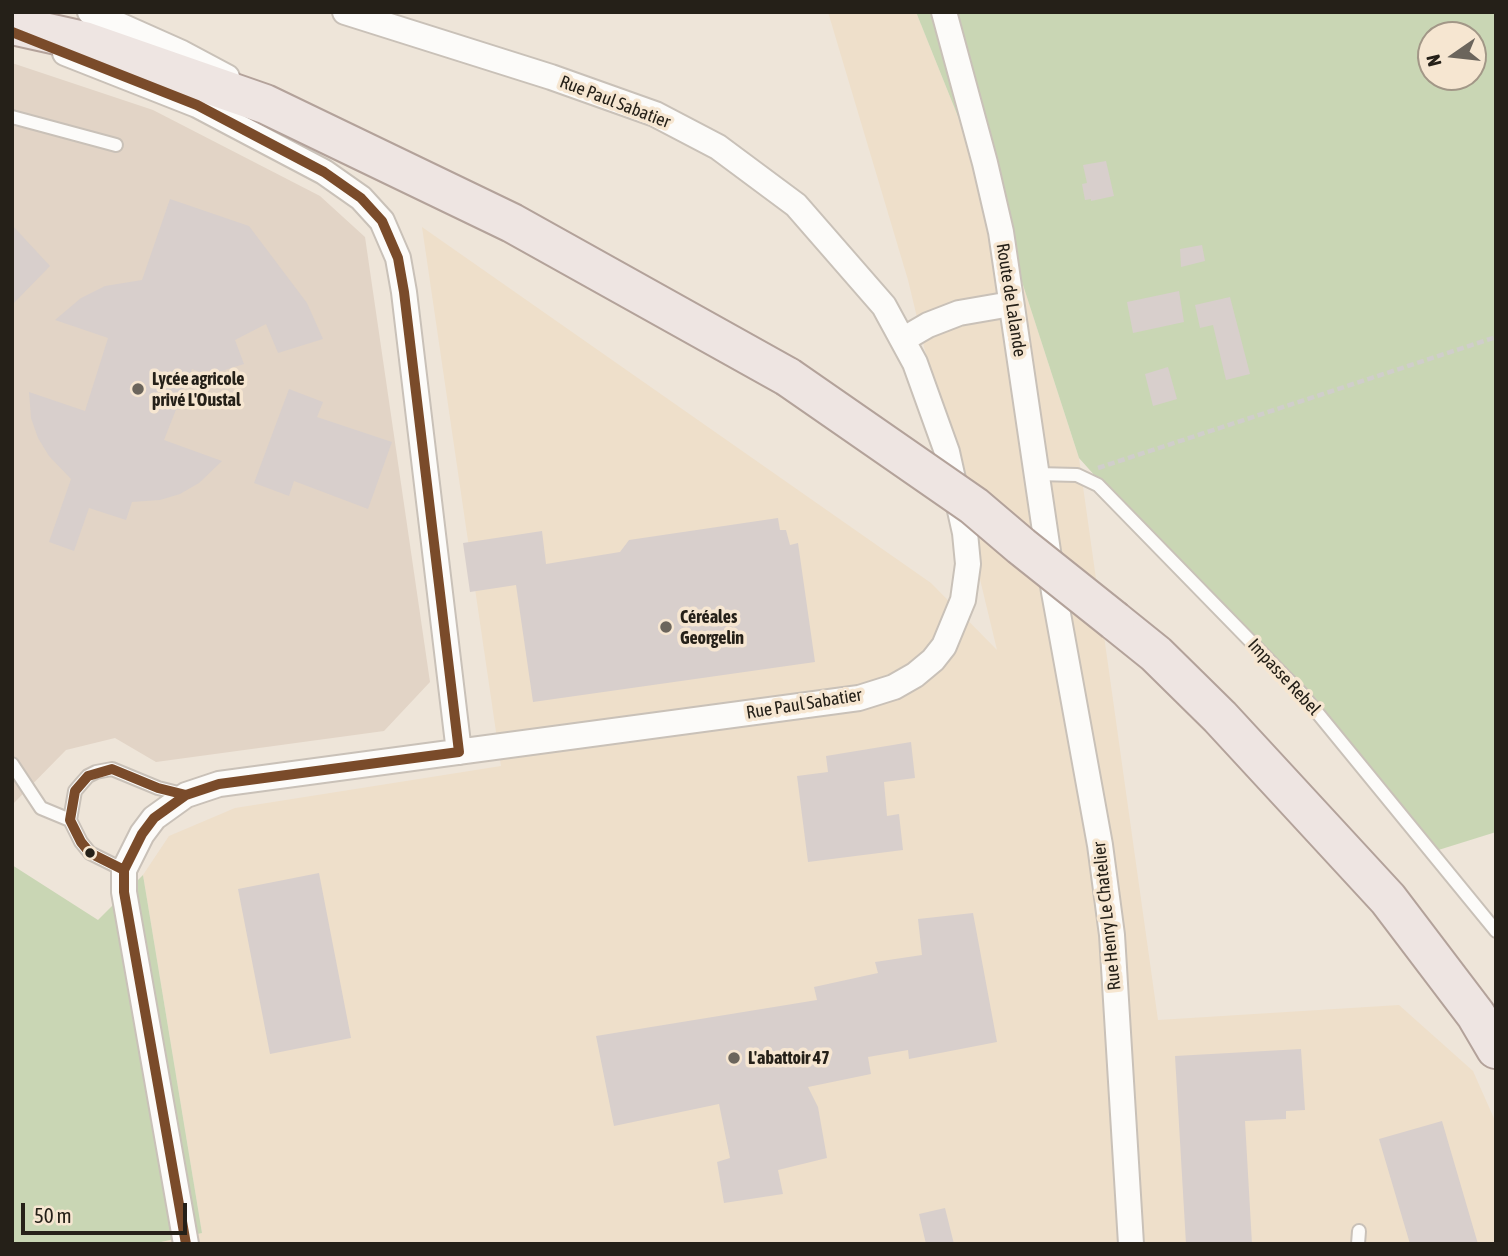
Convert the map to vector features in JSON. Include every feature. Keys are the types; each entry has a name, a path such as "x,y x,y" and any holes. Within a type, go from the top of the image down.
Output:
{"main road":[{"path":"12,24 84,41 265,104 512,223 788,377 974,506 1156,654 1220,717 1388,899 1476,1015 1496,1049"}],"street":[{"path":"90,12 218,70 265,104"},
{"name":"Rue Paul Sabatier","path":"124,870 142,834 154,818 186,795 219,785 859,698 894,687 915,675 933,660 944,646 962,600 968,564 966,543 947,452 930,401 904,339 884,306 861,277 796,205 718,147 655,114 551,77 345,12"},
{"name":"Route de Lalande","path":"944,12 1001,232 1055,592"},
{"path":"12,32 197,105 324,172 361,198 382,221 397,258 404,292 459,752"},
{"path":"904,339 959,313 1011,304"},
{"name":"Rue Henry Le Chatelier","path":"1055,592 1100,845 1112,935 1131,1244"},
{"path":"124,870 124,892 186,1244"}],"lane":[{"path":"12,117 116,145"},
{"path":"1037,474 1077,475"},
{"name":"Impasse Rebel","path":"1077,475 1098,485 1301,694 1496,931"},
{"path":"12,764 41,808 70,820"},
{"path":"124,870 90,853 81,842 70,820 75,791 88,776 112,769 158,788 186,795"}],"path":[{"path":"1077,475 1496,337"}],"shaded area":[{"path":"828,12 916,12 1012,251 1079,458 1158,1020 1399,1005 1473,1071 1496,1123 1496,1244 152,1244 202,1233 143,875 169,836 235,808 501,766 422,227 931,583 997,650 908,280"},
{"path":"12,63 153,110 320,196 365,237 430,682 384,731 156,762 115,738 66,750 12,805"}],"green space":[{"path":"916,12 1496,12 1496,832 1432,852 1079,458 1012,251"},
{"path":"12,865 98,920 143,875 202,1233 152,1244 12,1244"}],"building":[{"path":"1106,161 1114,196 1085,200 1082,184 1087,183 1083,165"},
{"name":"Lycée agricole privé L'Oustal","path":"170,199 249,226 307,303 323,339 278,353 266,324 235,340 244,364 209,375 192,369 164,440 222,461 199,483 180,494 160,500 132,502 126,520 89,508 74,551 49,542 71,479 49,456 38,438 31,418 29,392 85,411 108,338 55,320 81,298 105,286 142,280"},
{"path":"12,225 50,266 12,305"},
{"path":"1202,245 1205,261 1181,267 1180,249"},
{"path":"1179,291 1184,322 1133,333 1127,302"},
{"path":"1230,297 1250,374 1226,380 1213,325 1200,328 1195,305"},
{"path":"1168,367 1177,399 1153,406 1145,374"},
{"path":"289,389 323,402 317,417 392,442 368,509 294,481 289,496 254,483"},
{"name":"Céréales Georgelin","path":"778,518 780,530 786,530 790,545 798,543 815,662 533,702 516,585 470,592 463,543 542,531 546,564 620,552 629,540"},
{"path":"911,742 915,778 884,782 887,816 899,814 903,850 808,862 797,776 828,772 826,756"},
{"path":"319,873 351,1038 270,1054 238,889"},
{"name":"L'abattoir 47","path":"973,913 997,1042 909,1059 908,1050 868,1057 871,1074 808,1087 818,1107 827,1158 778,1170 783,1194 724,1203 717,1162 730,1158 719,1104 614,1126 596,1036 817,1000 814,987 878,973 875,962 922,955 918,919"},
{"path":"1301,1049 1305,1110 1286,1111 1286,1119 1245,1121 1252,1244 1186,1244 1175,1056"},
{"path":"1442,1121 1478,1244 1410,1244 1379,1139"},
{"path":"945,1208 954,1244 926,1244 919,1214"}],"transit line":[{"path":"12,32 197,105 324,172 361,198 382,221 398,258 404,292 459,752 219,784 186,795 154,818 142,834 124,870 124,892 186,1244"},
{"path":"124,870 90,853 81,842 70,820 75,791 88,776 112,769 158,788 186,795"}],"place":[{"name":"Lycée agricole privé L'Oustal","path":"138,389"},
{"name":"Céréales Georgelin","path":"666,627"},
{"name":"L'abattoir 47","path":"734,1058"}]}
